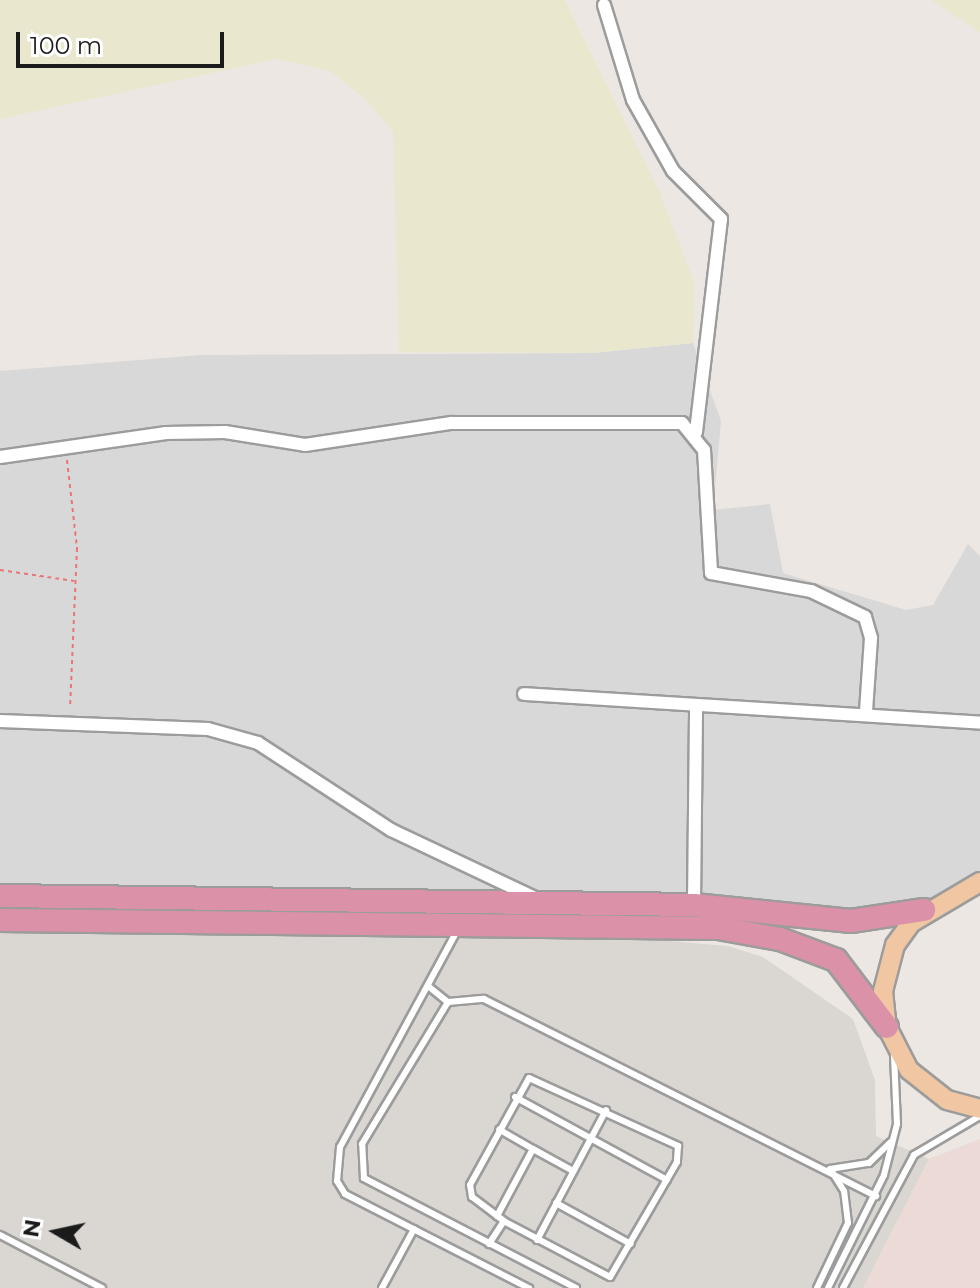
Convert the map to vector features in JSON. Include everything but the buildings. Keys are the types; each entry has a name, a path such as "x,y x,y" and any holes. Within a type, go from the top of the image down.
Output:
{"highway":[{"path":"0,896 694,905 851,921 924,910"},
{"path":"0,920 692,925 780,939 836,960 890,1036"}],"main road":[{"path":"974,886 924,910 895,945 887,968 890,1036 924,1086 980,1109"}],"street":[{"path":"604,5 633,100 673,171 721,219 696,433 708,479 711,573 811,591 865,617 871,638 866,711"},
{"path":"0,457 166,433 333,444 388,427 589,418 668,421 696,433"},
{"path":"524,694 696,705 866,711 980,723"},
{"path":"694,905 696,705"},
{"path":"0,721 71,721 208,729 258,743 391,830 542,901"}],"lane":[{"path":"463,923 337,1165 345,1194 529,1288"},
{"path":"428,986 448,1002 484,999 830,1169 876,1196"},
{"path":"448,1002 392,1090 358,1164 377,1189 576,1288"},
{"path":"828,1288 876,1196 893,1140 898,1090 890,1036"},
{"path":"537,1077 678,1146 667,1180 631,1244 607,1277 500,1218 470,1191 515,1097 523,1082 537,1077"},
{"path":"515,1097 667,1180"},
{"path":"537,1240 606,1110"},
{"path":"843,1288 914,1155 980,1116"},
{"path":"499,1129 573,1171"},
{"path":"830,1169 869,1163 893,1140"},
{"path":"489,1244 533,1149"},
{"path":"817,1288 848,1223 844,1191 830,1169"},
{"path":"556,1203 631,1244"},
{"path":"382,1288 414,1229"},
{"path":"0,1235 102,1288"}],"path":[{"path":"66,448 75,581 71,721"},
{"path":"0,570 75,581"}],"shaded area":[{"path":"693,343 721,421 713,510 770,504 783,573 906,610 933,605 968,544 980,556 980,883 924,910 874,918 0,903 0,371 202,355 592,353"},
{"path":"0,933 598,935 728,946 763,957 853,1019 875,1080 876,1136 929,1159 863,1288 0,1288"},
{"path":"980,1139 980,1288 863,1288 929,1159"}],"green space":[{"path":"0,0 565,0 660,193 695,284 693,343 592,353 399,352 393,132 367,101 330,71 277,59 0,119"},
{"path":"931,0 980,0 980,32"}]}
